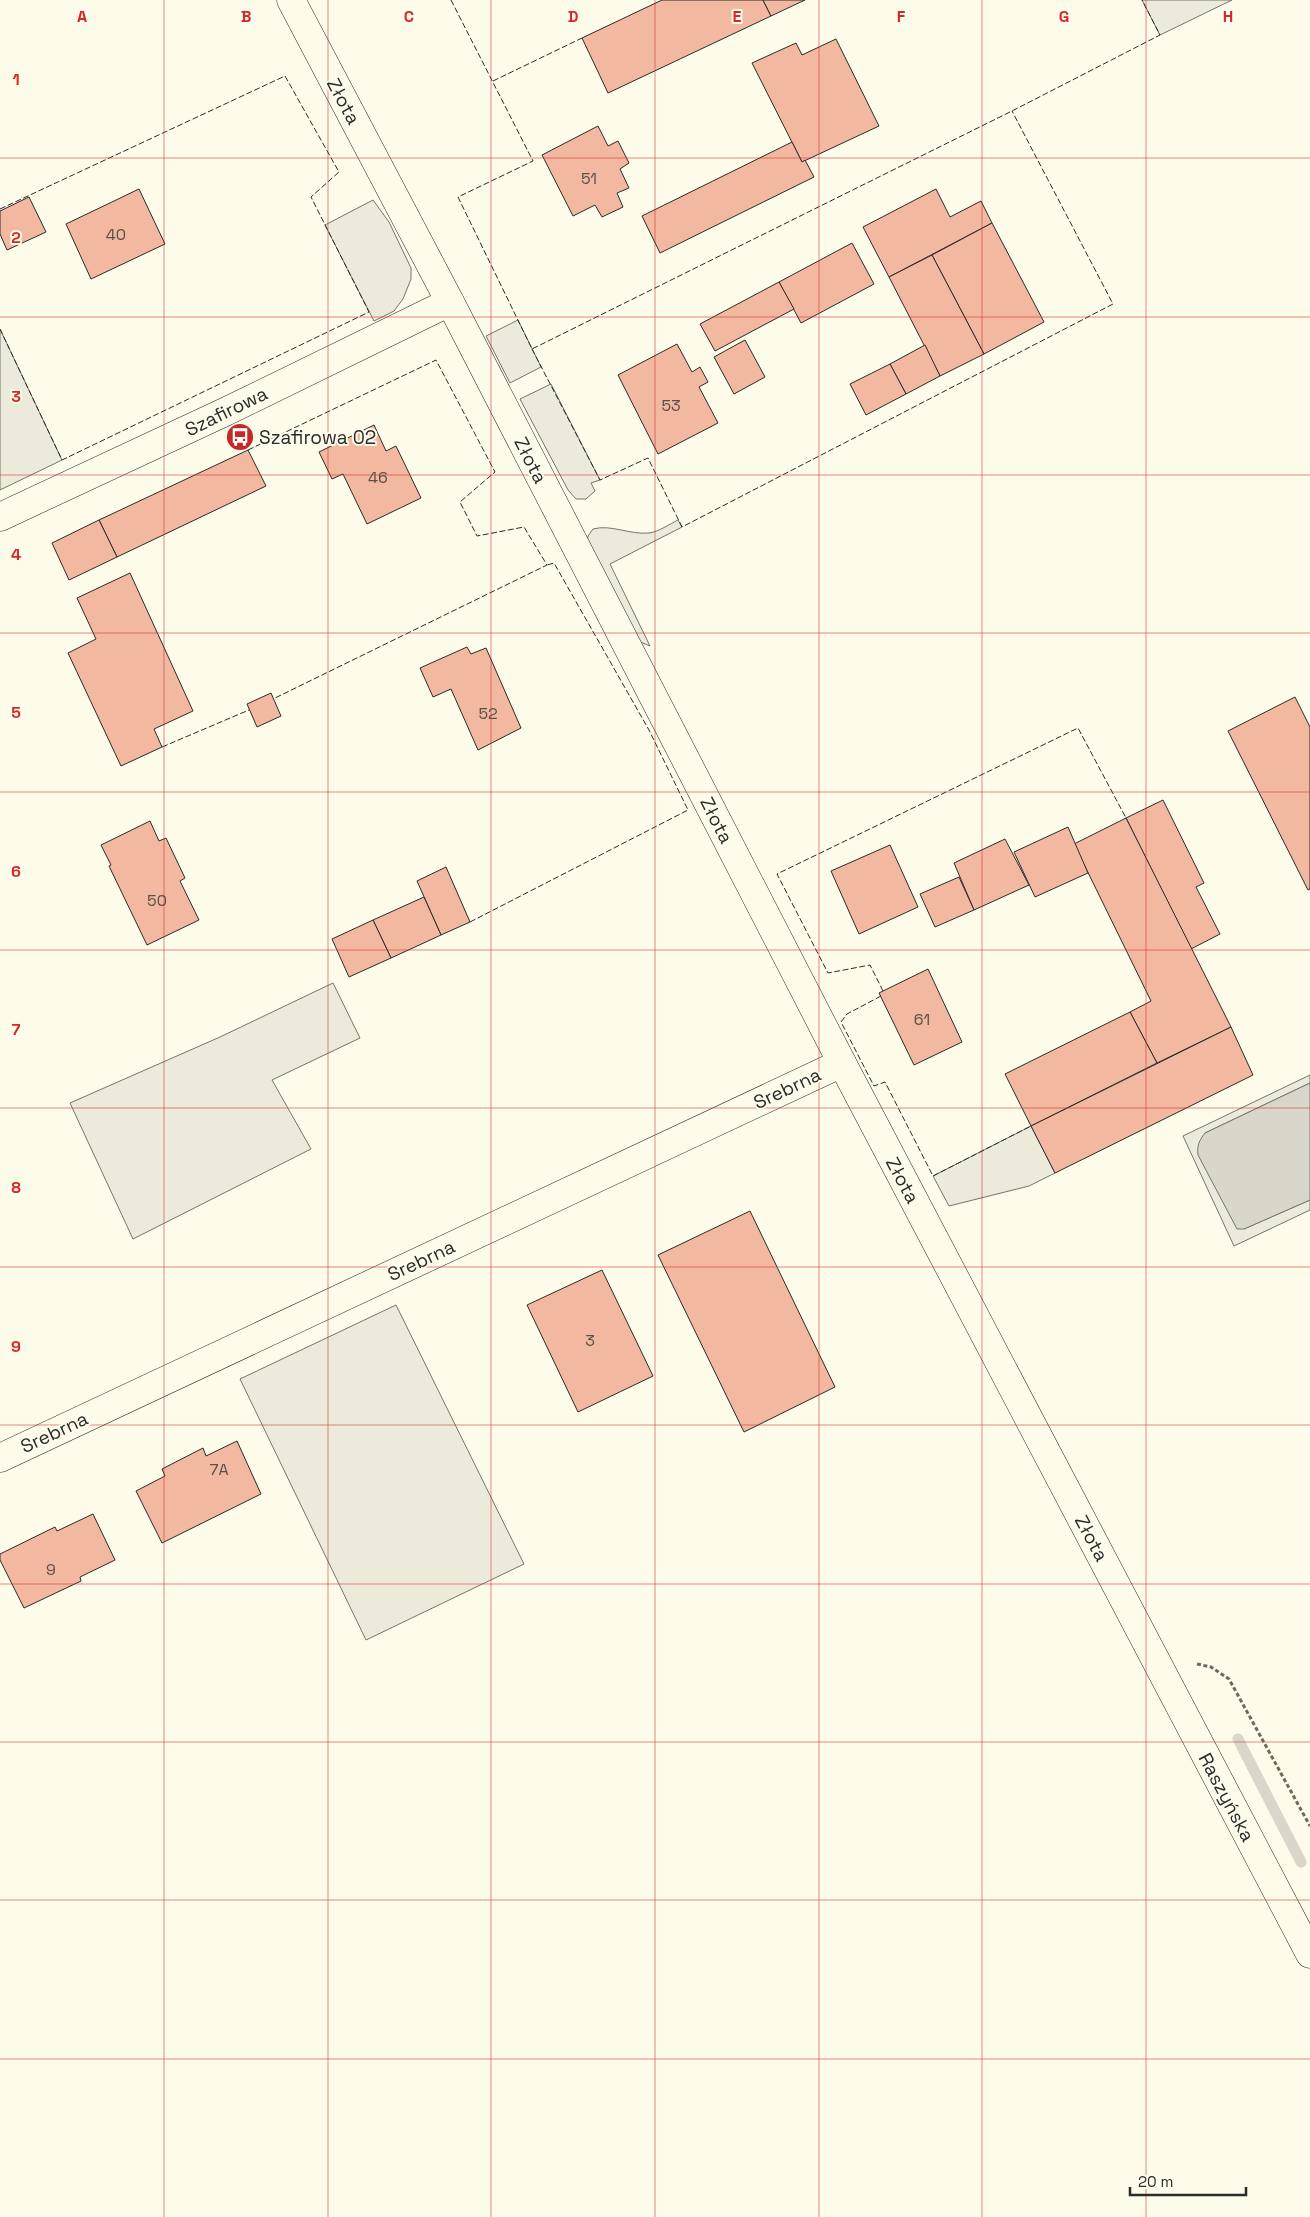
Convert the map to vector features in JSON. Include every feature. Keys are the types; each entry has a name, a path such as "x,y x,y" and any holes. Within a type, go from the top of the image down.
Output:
{"street":[{"name":"Złota","path":"291,0 450,302 842,1062 1148,1647"},
{"name":"Szafirowa","path":"0,517 227,411 450,302"},
{"name":"Srebrna","path":"0,1458 842,1062"},
{"name":"Raszyńska","path":"1148,1647 1310,1954"}],"path":[{"path":"1148,1647 1211,1667 1229,1679 1310,1826"}],"shaded area":[{"path":"1142,0 1232,0 1160,35"},
{"path":"373,200 389,222 411,268 411,279 403,299 394,311 374,321 325,225"},
{"path":"518,320 541,367 510,383 486,336"},
{"path":"0,329 62,460 0,490"},
{"path":"551,384 600,480 591,483 595,491 586,499 576,499 568,490 520,399"},
{"path":"678,520 682,527 610,564 650,646 638,641 587,543 588,536 593,529 600,528 649,533 660,530"},
{"path":"333,983 360,1038 272,1080 311,1149 133,1239 70,1103 220,1037"},
{"path":"1310,1075 1310,1083 1205,1133 1244,1229 1310,1200 1310,1210 1234,1246 1183,1136"},
{"path":"1310,1083 1310,1200 1244,1229 1237,1229 1198,1155 1200,1141 1205,1133"},
{"path":"1031,1126 1055,1173 1029,1186 949,1206 933,1176"},
{"path":"396,1305 524,1564 366,1640 240,1379"}],"building":[{"path":"662,0 763,0 771,16 608,93 582,38"},
{"path":"763,0 805,0 771,16"},
{"path":"836,39 879,126 802,162 752,63 796,43 802,55"},
{"path":"598,126 608,146 618,141 629,163 620,169 629,188 617,193 623,207 602,217 595,205 573,216 542,155"},
{"path":"792,142 802,162 805,160 814,177 660,253 642,216"},
{"path":"139,189 165,244 91,279 66,224"},
{"path":"936,189 950,217 981,201 992,223 889,277 863,227"},
{"path":"29,197 46,232 7,250 0,234 0,211"},
{"path":"992,223 1044,322 984,354 932,255"},
{"path":"852,243 874,284 801,323 779,282"},
{"path":"932,255 984,354 940,376 889,277"},
{"path":"779,282 794,309 715,351 700,324"},
{"path":"745,340 765,377 734,394 714,357"},
{"path":"677,344 692,372 700,367 708,382 699,387 718,423 658,454 618,375"},
{"path":"925,345 940,376 906,394 890,364"},
{"path":"890,364 906,394 866,415 850,384"},
{"path":"374,425 386,451 396,446 421,498 367,524 343,474 332,479 319,452"},
{"path":"248,450 266,486 117,557 99,520"},
{"path":"99,520 117,557 69,580 52,543"},
{"path":"130,573 193,711 154,729 162,747 121,766 68,653 96,639 77,598"},
{"path":"467,647 471,654 486,648 521,728 478,750 451,689 433,697 420,668"},
{"path":"271,693 281,716 257,727 247,704"},
{"path":"1295,697 1310,727 1310,889 1308,890 1228,731"},
{"path":"1163,800 1204,883 1196,887 1220,934 1191,949 1126,818"},
{"path":"1126,818 1231,1027 1157,1063 1130,1012 1151,1001 1074,844"},
{"path":"150,821 159,841 166,838 185,878 180,881 199,920 147,945 109,866 111,865 101,845"},
{"path":"1068,827 1088,873 1035,897 1014,852"},
{"path":"1005,839 1029,885 974,910 954,863"},
{"path":"890,845 918,907 859,934 831,871"},
{"path":"446,867 470,922 441,935 417,881"},
{"path":"959,877 974,910 935,927 920,894"},
{"path":"424,897 441,935 391,958 373,920"},
{"path":"373,920 391,958 349,977 332,939"},
{"path":"928,969 962,1042 914,1065 879,993"},
{"path":"1130,1012 1157,1063 1031,1126 1005,1074"},
{"path":"1231,1027 1253,1075 1055,1173 1031,1126"},
{"path":"750,1211 835,1387 744,1432 658,1255"},
{"path":"602,1270 653,1376 578,1412 527,1305"},
{"path":"237,1441 261,1494 162,1543 136,1491 165,1476 162,1469 203,1448 206,1456"},
{"path":"93,1514 115,1560 80,1577 81,1581 24,1608 0,1560 0,1554 55,1527 57,1531"}],"waterway":[{"path":"1238,1739 1301,1862"}],"fence":[{"path":"451,0 533,161 458,197 532,349 1012,111 1160,35 1142,0"},
{"path":"493,81 582,38"},
{"path":"0,209 285,76 339,172 311,197 369,312 62,460 0,329"},
{"path":"532,349 600,480 648,458 682,527 1113,304 1012,111"},
{"path":"248,450 436,360 495,472 460,502 477,536 524,527 547,565 273,699"},
{"path":"470,922 688,810 649,730 554,563 547,565"},
{"path":"162,747 249,710"},
{"path":"883,991 870,965 828,973 777,874 1078,728 1126,818"},
{"path":"881,996 847,1014 841,1022 874,1086 885,1082 933,1176 1031,1126"}],"place":[{"name":"Szafirowa 02","path":"240,437"}]}
